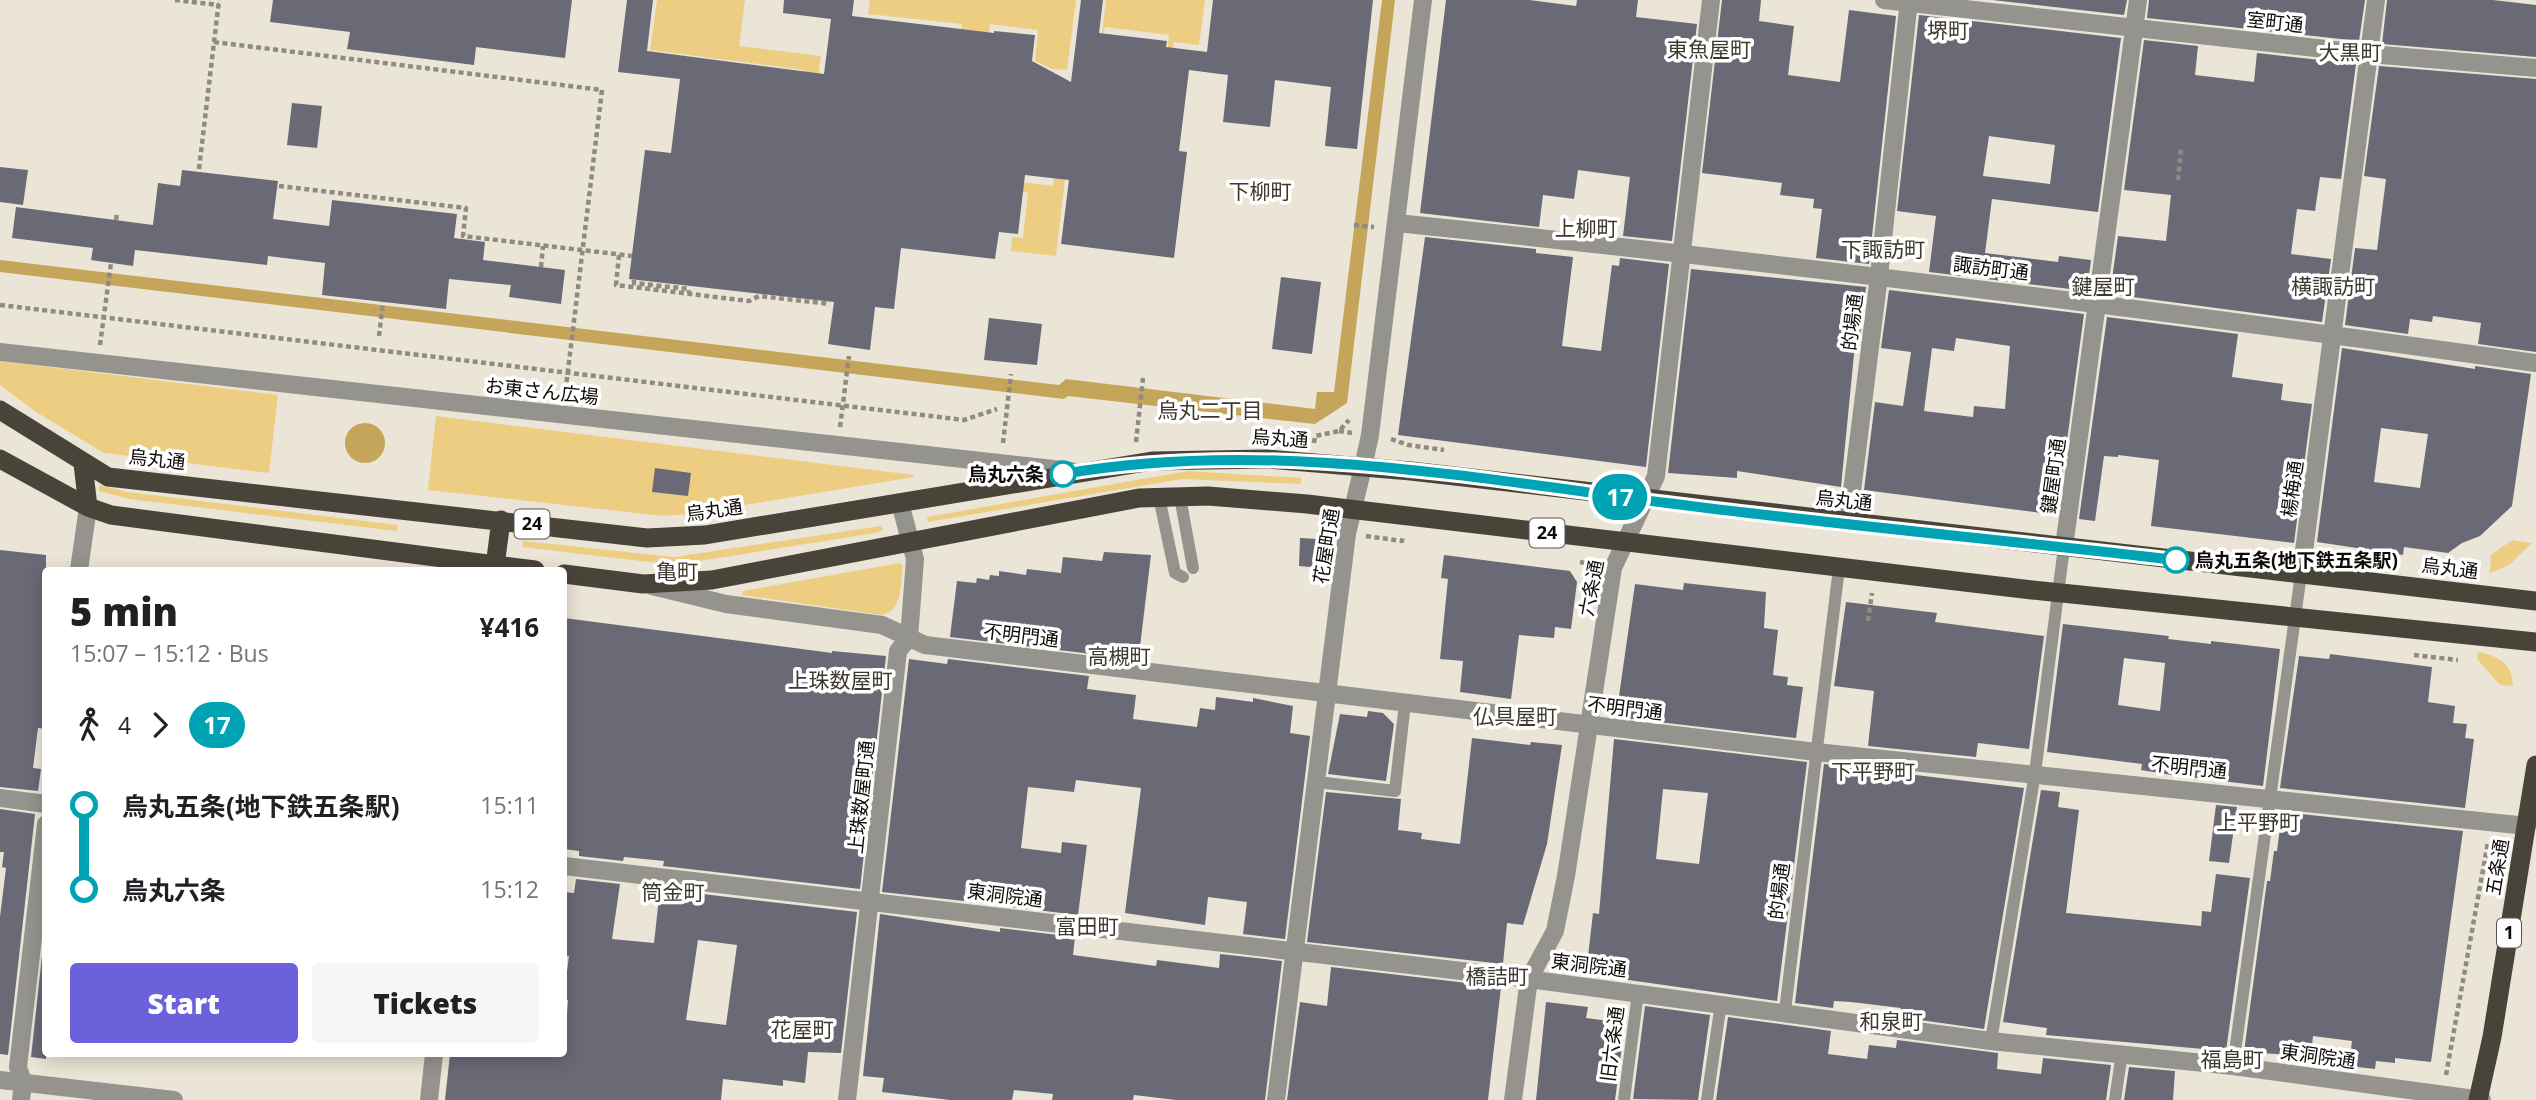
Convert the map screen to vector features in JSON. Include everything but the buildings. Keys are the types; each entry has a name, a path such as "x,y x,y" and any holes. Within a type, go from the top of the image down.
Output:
{"highway":[{"name":"烏丸通","path":"0,410 83,464 108,477 647,538 677,538 1133,464 1201,458 1253,459 1363,467 2536,601"},
{"path":"0,459 88,507 111,515 488,567"},
{"path":"83,464 88,507"},
{"name":"24","path":"567,574 643,584 712,580 1139,498 1180,496 1270,500 2058,593 2536,642"},
{"path":"495,567 501,520"},
{"name":"五条通","path":"2480,1100 2536,765"}],"street":[{"name":"花屋町通","path":"1276,1100 1347,534 1370,435 1423,0"},
{"name":"六条通","path":"1513,1100 1529,979 1555,931 1591,726 1614,568 1656,476 1711,0"},
{"name":"室町通","path":"1884,0 2371,54 2536,68"},
{"name":"鍵屋町通","path":"2064,547 2138,0"},
{"name":"楊梅通","path":"2301,574 2376,0"},
{"name":"的場通","path":"1848,523 1909,2"},
{"name":"諏訪町通","path":"1397,223 1682,252 2098,302 2536,363"},
{"name":"お東さん広場","path":"0,352 1079,472"},
{"name":"上珠数屋町通","path":"847,1100 898,651 909,638 915,559 900,503"},
{"path":"79,567 88,507"},
{"name":"不明門通","path":"643,584 726,604 882,625 925,645 1816,752 2272,797 2527,826"},
{"path":"0,798 42,803"},
{"path":"22,1091 18,1067 42,859"},
{"name":"東洞院通","path":"567,866 1529,979 1785,1011 1991,1041 2233,1066 2480,1100"},
{"path":"429,1100 434,1057"},
{"path":"0,1080 22,1091 174,1100"}],"lane":[{"path":"1159,498 1175,573 1188,573 1180,496"},
{"name":"鍵屋町通","path":"1991,1041 2035,773 2064,547"},
{"name":"的場通","path":"1785,1011 1839,568"},
{"name":"楊梅通","path":"2233,1066 2301,574"},
{"path":"1317,782 1395,790 1405,703"},
{"name":"旧六条通","path":"1624,1100 1638,993"},
{"path":"1707,1100 1721,1003"},
{"path":"2115,1100 2122,1053"}],"path":[{"path":"175,0 219,3 199,169"},
{"path":"214,42 602,90 562,414"},
{"path":"2178,180 2181,148"},
{"path":"279,186 466,208 463,236 632,256"},
{"path":"394,206 395,200"},
{"path":"116,220 117,213"},
{"path":"1354,225 1369,226"},
{"path":"541,267 543,246"},
{"path":"619,255 616,285 749,301 759,296 830,304"},
{"path":"97,363 110,266"},
{"path":"634,280 634,283 690,289 689,293"},
{"path":"379,336 383,304"},
{"path":"0,305 964,421 997,409"},
{"path":"838,445 849,356"},
{"path":"1009,394 1011,374"},
{"path":"1133,464 1143,378"},
{"path":"1389,438 1415,446"},
{"path":"1868,621 1872,593"},
{"path":"2443,1095 2490,823"}],"shaded area":[{"path":"657,0 745,0 739,46 821,56 811,128 797,126 804,70 650,50"},
{"path":"870,0 1076,0 1067,70 1052,69 1035,61 1038,30 990,24 984,78 955,86 962,24 868,14"},
{"path":"1106,0 1205,0 1199,45 1174,42 1172,59 1167,58 1169,35 1105,27 1100,51"},
{"path":"1382,0 1395,0 1347,403 1315,424 1068,396 1064,399 0,272 0,260 1059,385 1066,379 1315,409 1317,392 1334,392"},
{"path":"1058,142 1069,144 1056,256 1011,251 1012,237 1023,238 1028,193 1018,191 1019,182 1053,186"},
{"path":"0,361 278,395 269,473 104,453 36,412 0,385"},
{"path":"436,416 914,477 690,514 663,516 428,490"},
{"path":"365,423 373,424 379,429 384,435 384,451 379,457 373,462 365,463 357,462 351,457 346,451 345,443 346,435 351,429 357,424"},
{"path":"1188,471 1301,478 1301,484 1182,479 928,522 927,517"},
{"path":"99,485 127,492 397,525 397,531 129,499 99,491"},
{"path":"881,526 883,530 875,533 674,565 523,547 523,541 674,557"},
{"path":"2512,540 2532,543 2509,565 2490,573 2491,555"},
{"path":"900,563 903,567 897,602 894,608 882,615 742,595 743,591"},
{"path":"2478,652 2503,662 2510,672 2513,686 2500,685 2477,659"}],"bus line":[{"name":"17","path":"1063,474 1152,461 1201,458 1266,459 1411,471 2176,560"}],"place":[{"name":"烏丸六条","path":"1063,474"},
{"name":"烏丸五条(地下鉄五条駅)","path":"2176,560"}],"district":[{"name":"堺町","path":"1948,31"},
{"name":"東魚屋町","path":"1709,50"},
{"name":"大黒町","path":"2350,53"},
{"name":"下柳町","path":"1260,192"},
{"name":"上柳町","path":"1586,229"},
{"name":"下諏訪町","path":"1883,250"},
{"name":"鍵屋町","path":"2103,287"},
{"name":"横諏訪町","path":"2333,287"},
{"name":"烏丸二丁目","path":"1210,411"},
{"name":"亀町","path":"677,572"},
{"name":"高槻町","path":"1119,657"},
{"name":"上珠数屋町","path":"840,681"},
{"name":"仏具屋町","path":"1515,717"},
{"name":"下平野町","path":"1873,772"},
{"name":"上平野町","path":"2258,823"},
{"name":"筒金町","path":"673,893"},
{"name":"富田町","path":"1087,927"},
{"name":"橋詰町","path":"1497,977"},
{"name":"和泉町","path":"1891,1022"},
{"name":"花屋町","path":"802,1030"},
{"name":"福島町","path":"2232,1060"}]}
